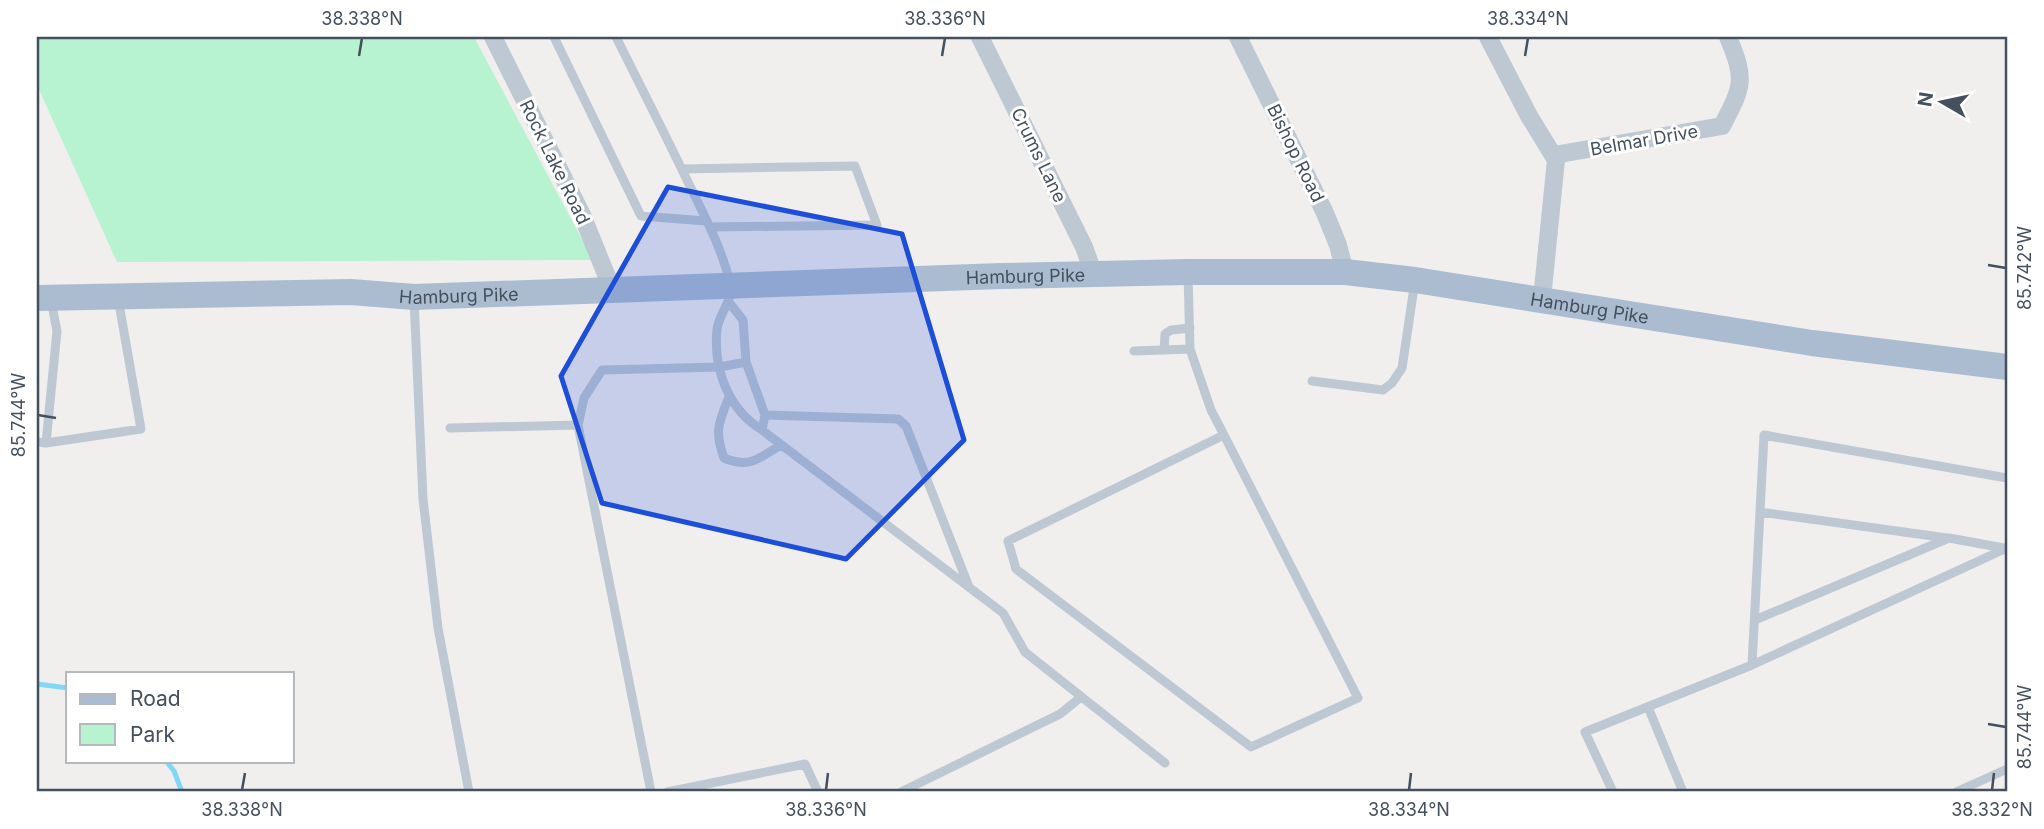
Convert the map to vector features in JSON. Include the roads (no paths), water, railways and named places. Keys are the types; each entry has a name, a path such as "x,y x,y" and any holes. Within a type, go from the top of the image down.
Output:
{"main road":[{"name":"Hamburg Pike","path":"44,298 351,292 414,297 612,289 730,293 1002,276 1345,272 1542,299 1812,344 2007,367"}],"street":[{"name":"Rock Lake Road","path":"493,37 582,215 612,289"},
{"name":"Crums Lane","path":"981,37 1084,247 1094,275"},
{"name":"Bishop Road","path":"1238,37 1325,213 1345,272"},
{"path":"1488,37 1529,116 1556,160 1542,299"},
{"name":"Belmar Drive","path":"1554,155 1722,126 1740,90 1740,64 1728,37"}],"lane":[{"path":"554,37 641,216 708,224 877,225 855,166 682,169"},
{"path":"616,37 708,224 730,293 743,320 746,362 765,415 762,430"},
{"path":"1188,272 1191,349 1212,410 1358,698 1251,747 1016,569 1008,541 1224,435"},
{"path":"1312,381 1383,390 1392,383 1402,368 1415,280"},
{"path":"730,293 717,327 720,366 729,397 746,420 1003,613 1025,652 1165,763"},
{"path":"44,298 57,331 41,442 141,429 118,296"},
{"path":"414,297 423,499 438,628 469,792"},
{"path":"1164,350 1166,334 1171,330 1190,328"},
{"path":"1134,351 1191,349"},
{"path":"651,792 578,425 584,398 602,370 720,366 746,362"},
{"path":"729,397 717,426 718,442 724,458 738,464 752,463 781,445"},
{"path":"765,415 898,419 905,426 970,589"},
{"path":"450,428 578,425"},
{"path":"1752,665 1764,435 2007,478"},
{"path":"1760,512 1949,538 2007,549"},
{"path":"1755,620 1949,538"},
{"path":"1613,792 1585,733 1752,665 2007,549"},
{"path":"901,792 1060,714 1081,697"},
{"path":"1648,707 1684,792"},
{"path":"667,792 805,764 818,792"},
{"path":"1956,792 2007,769"}],"waterway":[{"path":"37,684 66,688"},
{"path":"167,762 174,771 182,792"}]}
